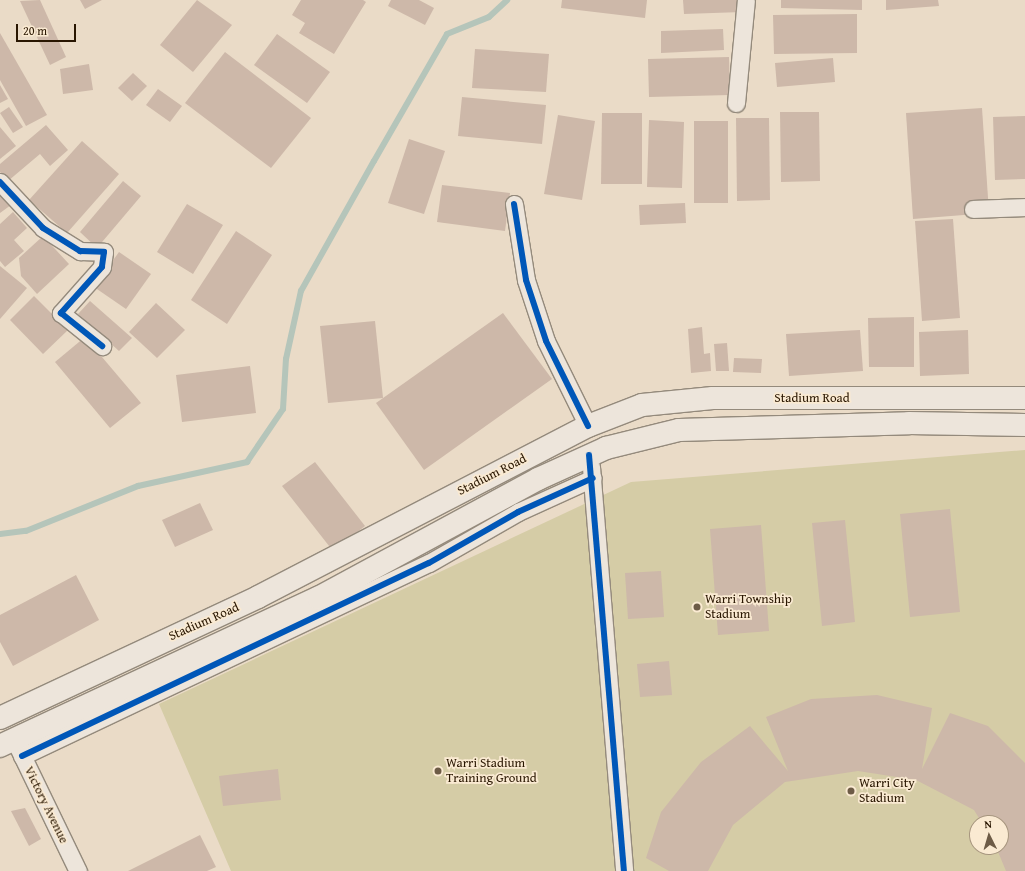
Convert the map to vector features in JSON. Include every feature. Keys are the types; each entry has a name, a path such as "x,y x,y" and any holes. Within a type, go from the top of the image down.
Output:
{"main road":[{"name":"Stadium Road","path":"0,718 258,598 588,426 642,405 713,398 1025,398"},
{"name":"Stadium Road","path":"12,747 318,598 589,455 639,438 679,430 909,423 1025,425"}],"street":[{"path":"736,103 746,0"},
{"path":"0,182 43,228 80,251 104,252 102,267 61,312 102,346"},
{"path":"514,204 526,280 546,341 588,426"},
{"path":"972,209 1025,207"},
{"path":"589,455 593,478 624,871"},
{"path":"12,747 429,563 518,512 593,478"},
{"name":"Victory Avenue","path":"12,747 78,871"}],"shaded area":[{"name":"Warri Township Stadium","path":"1025,450 1025,871 231,871 159,704 631,482"}],"building":[{"path":"40,0 66,57 50,65 20,1"},
{"path":"80,0 102,0 85,9"},
{"path":"197,0 232,25 193,72 160,45"},
{"path":"301,0 363,0 366,2 334,54 299,33 305,23 292,15"},
{"path":"391,0 419,0 434,8 425,25 388,6"},
{"path":"562,0 647,0 645,18 561,8"},
{"path":"683,0 741,0 742,12 684,14"},
{"path":"781,0 862,0 862,10 781,8"},
{"path":"886,0 938,0 939,6 886,10"},
{"path":"857,14 857,53 774,54 773,15"},
{"path":"723,29 724,50 661,53 661,31"},
{"path":"0,33 47,115 26,126 0,80"},
{"path":"277,34 330,72 307,103 254,65"},
{"path":"475,49 549,54 546,92 472,88"},
{"path":"225,52 311,118 271,168 185,103"},
{"path":"729,57 730,95 649,97 648,59"},
{"path":"833,58 835,82 777,87 775,63"},
{"path":"89,64 93,90 63,94 60,69"},
{"path":"133,73 147,86 132,101 118,88"},
{"path":"0,85 8,99 0,103"},
{"path":"158,89 182,106 170,122 146,105"},
{"path":"462,97 546,105 542,144 458,136"},
{"path":"9,107 23,127 13,133 0,113"},
{"path":"982,108 989,213 913,219 906,113"},
{"path":"780,112 819,112 820,181 781,182"},
{"path":"602,113 642,113 642,184 601,184"},
{"path":"558,115 595,121 582,200 544,194"},
{"path":"1025,116 1025,179 995,180 993,117"},
{"path":"736,118 769,118 770,200 737,201"},
{"path":"649,120 684,122 682,188 647,187"},
{"path":"694,121 728,121 728,203 694,203"},
{"path":"46,125 68,150 50,166 40,154 8,181 0,172 0,164"},
{"path":"0,127 16,146 0,159"},
{"path":"409,139 445,151 424,214 388,203"},
{"path":"82,141 119,174 67,233 29,200"},
{"path":"123,181 141,196 97,248 80,232"},
{"path":"442,185 510,193 505,231 437,222"},
{"path":"0,189 11,205 0,213"},
{"path":"685,203 686,223 640,225 639,205"},
{"path":"187,204 223,225 193,274 157,252"},
{"path":"13,212 27,228 14,240 24,251 5,267 0,261 0,224"},
{"path":"953,219 960,318 922,321 915,221"},
{"path":"236,231 272,255 227,324 191,300"},
{"path":"43,236 69,264 37,294 21,276 19,258"},
{"path":"119,252 151,274 126,309 94,287"},
{"path":"0,266 27,288 0,319"},
{"path":"34,296 68,330 43,354 10,320"},
{"path":"90,301 132,338 119,351 78,314"},
{"path":"156,303 185,330 157,358 129,332"},
{"path":"503,313 552,379 424,470 376,403"},
{"path":"914,317 914,367 869,367 868,318"},
{"path":"375,321 383,398 328,403 320,326"},
{"path":"702,327 704,354 710,353 711,371 691,373 688,329"},
{"path":"860,330 863,371 789,376 786,334"},
{"path":"968,330 969,374 920,376 919,332"},
{"path":"85,337 141,403 110,428 55,362"},
{"path":"727,343 729,371 716,371 714,344"},
{"path":"734,358 762,359 761,373 733,372"},
{"path":"250,366 256,413 182,422 176,375"},
{"path":"315,462 365,526 333,551 282,486"},
{"path":"200,503 213,530 175,547 162,520"},
{"path":"950,509 960,612 910,617 900,514"},
{"path":"845,520 855,622 822,626 812,523"},
{"path":"761,525 769,631 718,635 710,529"},
{"path":"661,571 664,617 628,619 625,573"},
{"path":"76,575 99,620 13,666 0,642 0,615"},
{"path":"669,661 672,695 640,697 637,664"},
{"path":"877,695 932,708 922,769 950,713 988,726 1025,763 1025,871 1006,871 999,855 1009,855 1009,815 977,815 974,810 916,780 858,771 785,782 733,825 708,871 669,871 646,858 661,812 701,762 750,726 788,771 766,717 811,699"},
{"path":"278,769 281,800 223,806 219,776"},
{"path":"25,808 41,839 29,846 11,811"},
{"path":"200,835 216,867 207,871 128,871"}],"waterway":[{"path":"0,534 26,531 138,486 247,462 283,409 286,359 301,291 374,161 447,34 489,17 507,0"}],"cycle path":[{"path":"0,182 43,228 80,251 104,252 102,267 61,313 102,346"},
{"path":"514,204 526,280 546,341 588,426"},
{"path":"589,455 624,871"},
{"path":"22,756 429,563 518,512 593,478"}],"place":[{"name":"Warri Township Stadium","path":"697,607"},
{"name":"Warri Stadium Training Ground","path":"438,771"},
{"name":"Warri City Stadium","path":"851,791"}]}
